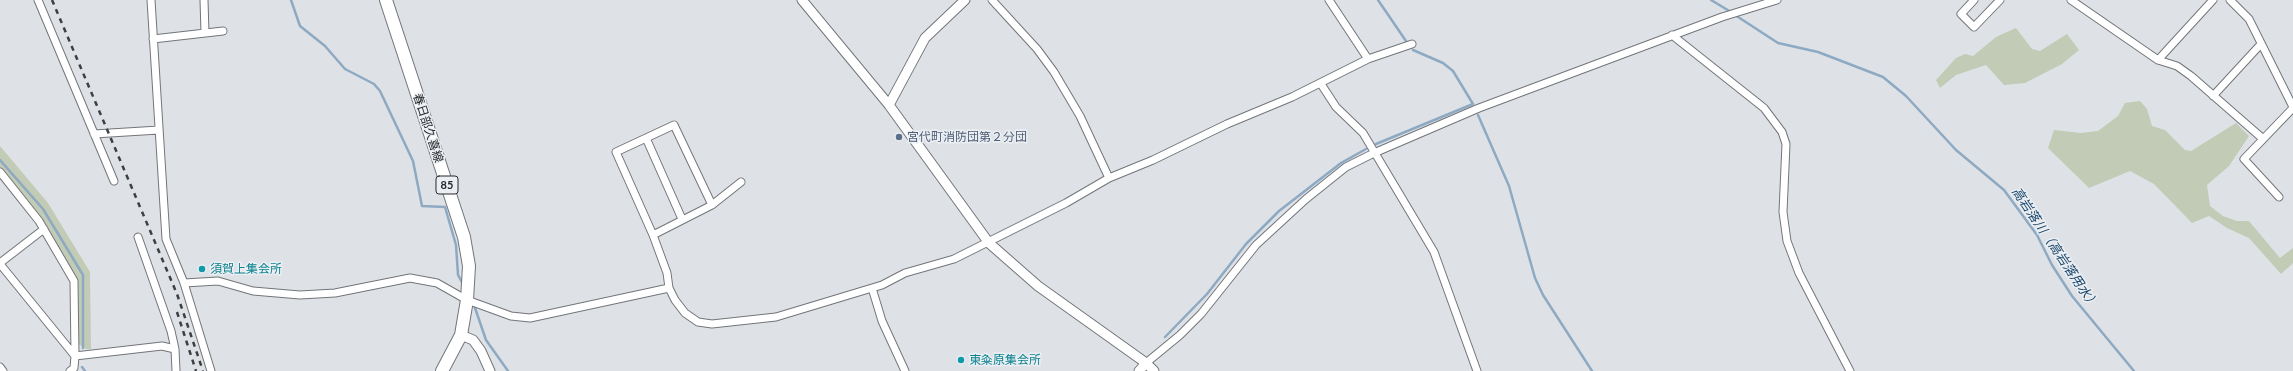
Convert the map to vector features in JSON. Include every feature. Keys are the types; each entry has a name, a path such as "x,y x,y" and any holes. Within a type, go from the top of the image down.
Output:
{"main road":[{"name":"春日部久喜線","path":"386,0 464,237 469,266 467,300 461,335 442,371"}],"street":[{"path":"38,0 114,181"},
{"path":"151,0 166,239 184,283 211,371"},
{"path":"204,0 205,33"},
{"path":"802,0 889,104 989,242 1038,286 1146,363 1154,371"},
{"path":"889,104 925,38 965,0"},
{"path":"992,0 1037,49 1054,72 1080,116 1109,178"},
{"path":"1329,0 1368,59"},
{"path":"1139,371 1146,363 1180,335 1200,314 1256,245 1346,167 1374,153 1479,108 1672,35 1739,11 1777,0"},
{"path":"1974,0 1961,14 1974,27 2000,0"},
{"path":"2070,0 2158,60 2177,66 2262,138"},
{"path":"2158,60 2213,0"},
{"path":"2230,0 2249,19 2293,107 2262,138 2244,159 2279,197"},
{"path":"153,39 223,31"},
{"path":"1672,35 1764,108 1782,132 1786,151 1783,212 1786,241 1799,273 1850,371"},
{"path":"712,205 674,124 616,152 653,235 667,273 668,288 674,300 685,313 698,322 712,324 776,317 872,288 905,273 954,259 1109,178 1153,160 1227,124 1321,84 1368,59 1412,44"},
{"path":"2213,96 2261,44"},
{"path":"1321,84 1340,111 1359,127 1434,252 1477,371"},
{"path":"94,134 159,130"},
{"path":"646,138 682,219"},
{"path":"0,172 44,229 74,281 75,356 74,368 70,371"},
{"path":"653,235 712,205 741,182"},
{"path":"44,229 0,263 75,356"},
{"path":"138,237 171,331 175,349 176,371"},
{"path":"184,283 218,281 253,291 300,295 335,293 410,278 437,284 467,300 511,316 530,318 668,288"},
{"path":"872,288 882,321 905,371"},
{"path":"461,335 473,340 481,351 490,371"},
{"path":"75,356 162,346 175,349"},
{"path":"0,367 3,371"}],"green space":[{"path":"2016,28 2032,49 2040,51 2067,34 2079,50 2062,64 2025,83 2004,85 1986,65 1956,75 1940,88 1936,80 1956,58 1965,54 1973,56 1996,37"},
{"path":"2140,101 2147,109 2152,126 2165,130 2185,150 2191,151 2236,123 2249,136 2229,166 2207,185 2210,206 2223,216 2237,221 2249,221 2280,258 2293,248 2293,263 2281,274 2249,238 2227,228 2209,216 2192,223 2154,184 2130,171 2089,188 2048,148 2054,130 2081,133 2098,131 2118,116 2125,103"},
{"path":"0,146 48,203 90,272 91,349 86,349 77,343 77,280 42,219 0,169"}],"waterway":[{"path":"291,0 300,26 325,46 345,69 374,84 380,91 413,161 422,206 445,207 456,245 458,275 463,284"},
{"path":"1378,0 1406,41"},
{"name":"高岩落川（高岩落用水）","path":"1711,0 1731,12"},
{"name":"高岩落川（高岩落用水）","path":"1735,15 1778,43 1818,52 1883,77 1906,96 1956,150 2004,190 2037,235 2052,265 2072,296 2134,371"},
{"path":"1376,144 1473,104 1453,71 1443,63 1413,50"},
{"path":"1478,115 1509,186 1535,278 1543,295 1592,371"},
{"path":"1165,337 1207,294 1246,244 1279,211 1341,163 1366,149"},
{"path":"0,160 43,209 83,275 83,348"},
{"path":"474,305 486,340 508,371"},
{"path":"82,367 85,371"}],"railway":[{"path":"52,0 177,294 203,371"},
{"path":"177,312 196,371"}],"place":[{"name":"宮代町消防団第２分団","path":"899,137"},
{"name":"須賀上集会所","path":"202,269"},
{"name":"東粂原集会所","path":"961,360"}]}
